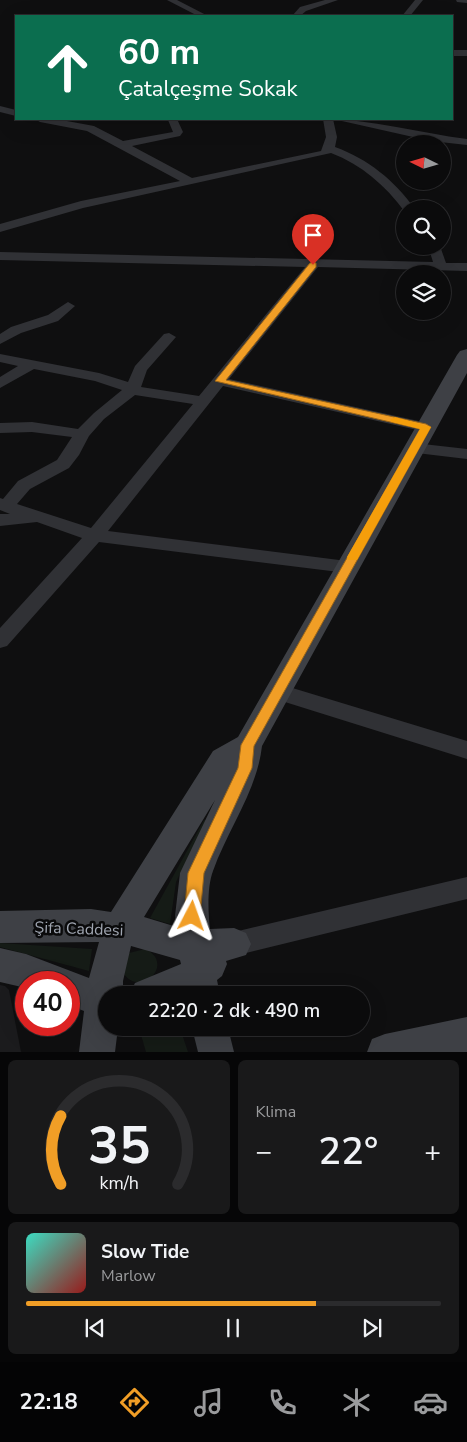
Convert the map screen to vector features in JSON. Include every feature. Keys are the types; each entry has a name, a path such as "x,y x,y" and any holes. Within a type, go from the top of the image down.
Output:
{"street":[{"path":"171,0 202,15"},
{"path":"297,15 303,9 334,0"},
{"path":"407,15 419,0"},
{"path":"460,0 467,1"},
{"path":"453,53 467,53"},
{"path":"0,108 15,104"},
{"path":"0,108 15,113"},
{"path":"46,120 90,128 191,182"},
{"path":"120,145 176,134 178,132 173,120"},
{"path":"0,228 55,211 325,153 329,149 332,134 328,120"},
{"path":"343,120 431,138 467,142"},
{"path":"329,149 341,153 373,172 399,194 403,200"},
{"path":"0,256 153,258 313,265 396,266"},
{"path":"0,641 95,535 313,265"},
{"path":"451,266 467,267"},
{"path":"0,340 16,330 53,318 68,306"},
{"path":"2,510 24,486 63,464 71,455 82,434 99,416 133,389 140,370 169,337"},
{"path":"198,972 192,916 196,873 245,768 248,745 276,691 467,355"},
{"path":"0,358 99,377 133,389 204,401"},
{"path":"0,384 33,363"},
{"path":"220,381 426,427"},
{"path":"0,428 32,427 82,434"},
{"path":"414,448 467,454"},
{"path":"2,510 40,518 95,535 347,567"},
{"path":"276,691 467,750"},
{"path":"106,986 111,955 120,928 223,760 248,745"},
{"path":"167,986 198,972 234,944 467,888"},
{"name":"Şifa Caddesi","path":"0,927 91,925 138,931 169,942 198,972"},
{"path":"0,965 26,971"},
{"path":"80,992 98,996"},
{"path":"396,1049 467,1035"},
{"path":"97,1052 99,1036"},
{"path":"212,1036 216,1052"}],"shaded area":[{"path":"204,820 206,820 176,882 170,924 150,918"},
{"path":"0,943 92,949 89,971 0,947"},
{"path":"145,949 154,955 157,962 153,976 139,982 131,980 124,974 129,953"},
{"path":"0,985 5,986 9,990 15,1021 15,1036 18,1036 21,1052 0,1052"},
{"path":"141,1036 183,1036 188,1052 146,1052"}],"slow traffic":[{"path":"353,557 426,427 395,420"}],"route":[{"path":"192,916 196,873 245,768 248,745 276,691 426,427 220,381 313,265"}]}
